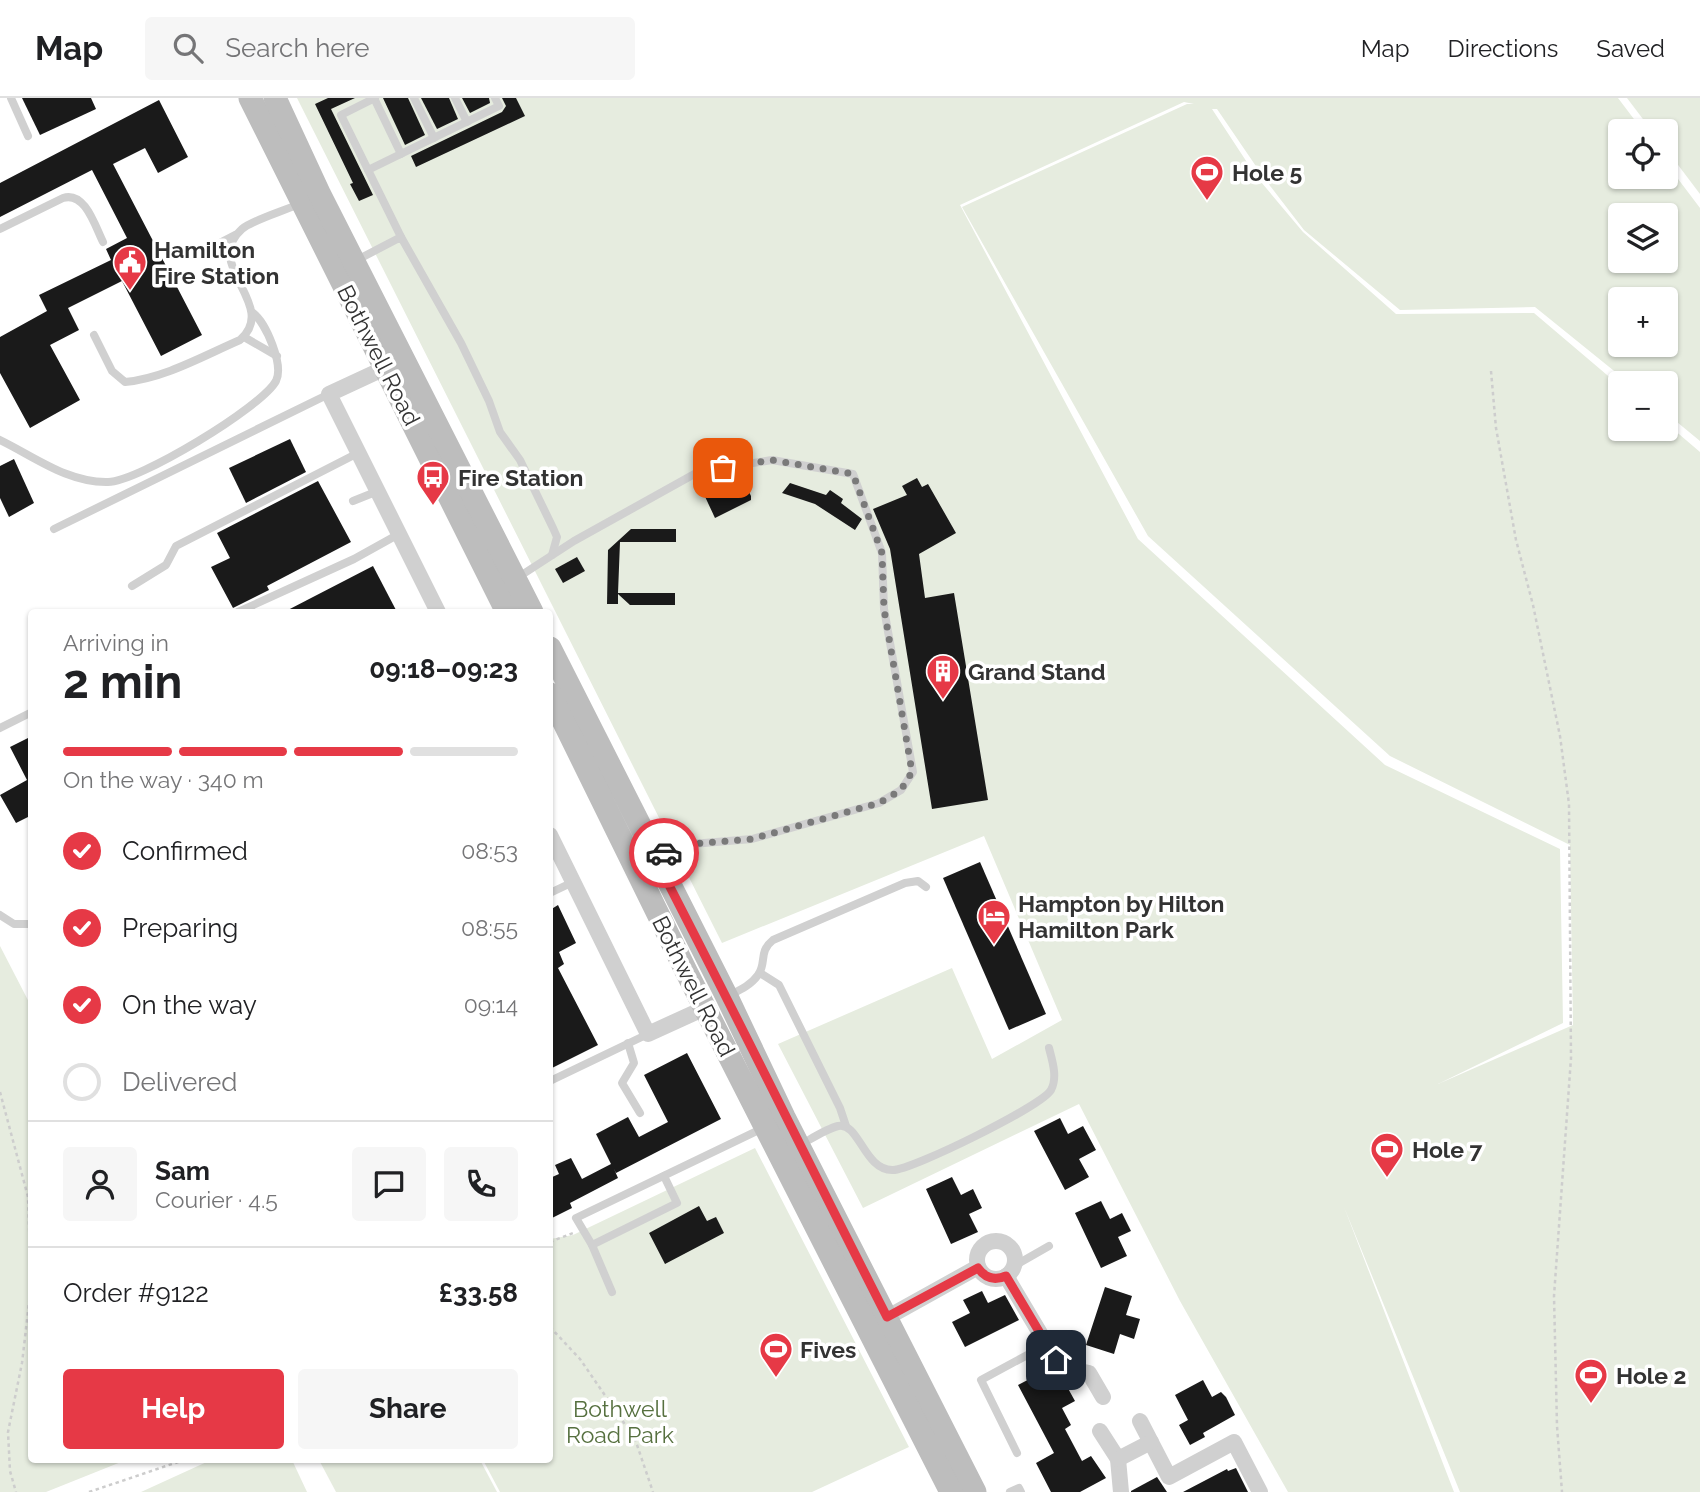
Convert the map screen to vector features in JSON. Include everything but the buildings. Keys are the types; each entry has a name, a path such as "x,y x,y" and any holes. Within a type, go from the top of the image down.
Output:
{"main road":[{"name":"Bothwell Road","path":"250,98 311,199 354,261 505,585 507,609"},
{"name":"Bothwell Road","path":"275,98 311,199 385,368 505,585 529,609"},
{"name":"Bothwell Road","path":"553,655 646,863 705,1008 775,1122 877,1323 975,1492"},
{"name":"Bothwell Road","path":"553,699 646,863 727,997 775,1122 800,1146 951,1492"},
{"path":"705,1008 727,997"}],"street":[{"path":"385,368 328,394 436,609"},
{"path":"553,841 648,1034 705,1008"},
{"path":"988,1241 1007,1244 1015,1260 1010,1271 1000,1279 987,1277 978,1268 976,1255 979,1249 988,1241"},
{"path":"877,1323 978,1268"},
{"path":"1010,1271 1056,1360 1065,1368 1089,1373 1103,1397"},
{"path":"1140,1421 1169,1477 1234,1442 1260,1492"},
{"path":"1100,1431 1118,1459 1121,1492"},
{"path":"1118,1459 1151,1442"}],"lane":[{"path":"11,98 28,136"},
{"path":"401,154 374,98 341,115 401,237 461,343 489,401 500,432 520,460 553,528 557,537 552,555"},
{"path":"414,98 434,138"},
{"path":"455,98 467,122"},
{"path":"368,170 499,106 495,98"},
{"path":"0,229 72,196 79,199 85,207 103,242"},
{"path":"0,440 62,473 86,481 112,482 127,478 187,449 263,395 276,381 277,356 229,261 229,246 244,227 311,199"},
{"path":"210,248 237,234"},
{"path":"354,261 401,237"},
{"path":"94,335 112,371 125,382 138,381 167,372 244,337 253,313"},
{"path":"244,337 277,356"},
{"path":"54,529 328,394"},
{"path":"131,586 166,565 176,546 358,453"},
{"path":"505,585 552,555 698,472 772,460 853,474 882,553 884,609 912,772 901,790 879,803 752,839 680,845 646,863"},
{"path":"353,501 377,491"},
{"path":"245,609 355,559 399,534"},
{"path":"0,728 28,714"},
{"path":"727,997 750,984 760,973 763,951 774,940 905,883 918,881 926,887"},
{"path":"553,892 573,883"},
{"path":"0,915 14,924 28,924"},
{"path":"760,973 779,985 840,1108 846,1126"},
{"path":"553,1080 648,1034"},
{"path":"628,1043 634,1063 622,1083 640,1113"},
{"path":"800,1146 838,1126 846,1126 852,1130 872,1162 891,1171 917,1164 1032,1107 1051,1090 1055,1070 1049,1048"},
{"path":"612,1292 592,1245 576,1218 775,1122"},
{"path":"592,1245 677,1203 664,1176"},
{"path":"1010,1271 1049,1245"},
{"path":"1017,1453 981,1380 1046,1345"},
{"path":"1010,1492 1019,1488 1021,1492"}],"path":[{"path":"1491,371 1496,428 1516,540 1533,605 1560,736 1569,804 1571,1058 1555,1296 1557,1426 1562,1492"},
{"path":"0,1092 28,1197"},
{"path":"553,1241 583,1230"},
{"path":"16,1492 10,1471 8,1432 22,1363 28,1311"},
{"path":"553,1330 580,1359 635,1439 653,1492"},
{"path":"89,1492 175,1463"}],"green space":[{"path":"297,98 1618,98 1634,119 1608,119 1608,189 1678,189 1678,179 1700,208 1700,441 1678,423 1678,371 1614,371 1535,307 1400,310 1304,230 1264,178 1217,109 1212,109 1256,176 1303,232 1396,314 1534,313 1608,376 1608,441 1678,441 1678,433 1700,452 1700,1492 1460,1492 1344,1207 1454,1492 1288,1492 1180,1301 1079,1104 863,1208 778,1044 952,968 992,1059 1062,1020 984,836 722,943","holes":["1184,102 1194,104 1187,104 962,207 1148,536 1390,756 1570,845 1573,1025 1438,1084 1563,1023 1560,849 1385,765 1138,539 960,205"]},
{"path":"1627,98 1700,98 1700,194 1678,165 1678,119 1643,119"},
{"path":"0,946 28,1000 28,1463 118,1463 46,1492 0,1492"},
{"name":"Fives","path":"755,1148 909,1447 812,1492 500,1492 485,1463 553,1463 553,1238 573,1235"},
{"path":"204,1463 293,1463 307,1492 141,1492"},
{"path":"321,1463 482,1463 497,1492 336,1492"}],"way so far":[{"path":"664,853 680,845 752,839 879,803 901,790 912,772 884,609 882,553 853,474 772,460 723,468"}],"place":[{"name":"Hole 5","path":"1207,202"},
{"name":"Hamilton Fire Station","path":"130,292"},
{"name":"Fire Station","path":"433,507"},
{"name":"Grand Stand","path":"943,701"},
{"name":"Hampton by Hilton Hamilton Park","path":"994,946"},
{"name":"Hole 7","path":"1387,1179"},
{"name":"Fives","path":"776,1379"},
{"name":"Hole 2","path":"1591,1405"}],"route":[{"path":"664,853 655,858 887,1317 978,1268 981,1273 993,1279 1006,1276 1056,1360"}],"park label":[{"name":"Bothwell Road Park","path":"620,1421"}]}
